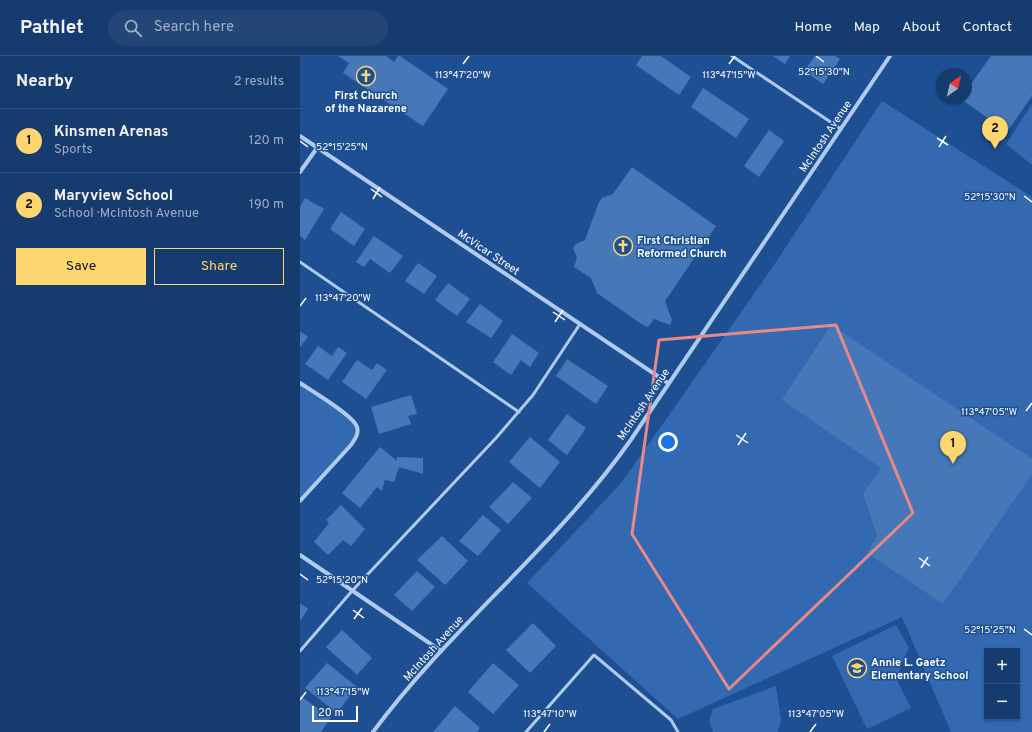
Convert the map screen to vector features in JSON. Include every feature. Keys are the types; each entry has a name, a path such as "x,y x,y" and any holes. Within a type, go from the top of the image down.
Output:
{"street":[{"name":"McIntosh Avenue","path":"373,732 441,650 539,548 604,477 890,56"},
{"name":"McVicar Street","path":"300,136 668,384"},
{"path":"300,172 317,148"},
{"path":"300,383 348,416 356,425 358,432 351,445 300,500"},
{"path":"300,555 441,650"}],"lane":[{"path":"732,56 840,129"},
{"path":"300,262 519,412"},
{"path":"300,650 352,591 519,412 533,395 580,324"},
{"path":"526,732 594,655 671,720 678,732"}],"highlighted area":[{"path":"836,325 913,513 729,689 632,534 659,340"}],"shaded area":[{"path":"882,101 1032,197 1032,732 951,732 902,617 678,719 527,583 622,482 772,268"},
{"path":"1032,104 1032,165 1006,144"},
{"path":"300,383 348,416 356,425 355,439 300,501"},
{"path":"896,625 909,648 896,678 911,708 867,729 832,656"},
{"path":"776,686 781,720 778,732 713,732 709,720 713,709"}],"building":[{"path":"338,56 386,56 394,62 398,56 400,56 448,89 423,126 343,73 349,63"},
{"path":"642,56 661,56 691,77 679,95 636,65"},
{"path":"773,56 790,56 785,64"},
{"path":"815,56 835,56 840,59 823,84 804,71"},
{"path":"991,56 1032,56 1032,96 1007,132 968,104 972,104 972,83"},
{"path":"703,88 749,119 736,138 691,107"},
{"path":"769,130 784,141 759,177 744,166"},
{"path":"632,167 716,226 665,301 672,320 670,325 654,319 648,327 643,325 597,293 591,278 574,267 577,258 573,248 576,244 585,240 599,202 602,198 613,194"},
{"path":"305,198 324,209 305,240 300,236 300,207"},
{"path":"341,212 365,229 354,246 330,229"},
{"path":"374,236 403,256 390,273 370,259 364,267 356,262"},
{"path":"418,263 437,276 424,294 405,281"},
{"path":"448,283 470,299 457,316 435,300"},
{"path":"480,304 503,321 491,338 466,322"},
{"path":"831,325 1032,459 1032,474 943,604 867,553 877,536 863,494 881,468 782,400"},
{"path":"300,331 308,337 300,347"},
{"path":"512,334 539,353 530,367 521,360 511,375 493,362"},
{"path":"318,346 332,356 338,347 347,353 328,380 305,364"},
{"path":"567,359 608,386 596,404 556,376"},
{"path":"357,360 372,370 377,363 387,370 366,399 342,382"},
{"path":"411,395 417,414 408,416 411,424 379,434 371,407"},
{"path":"567,414 586,428 567,455 548,440"},
{"path":"530,437 560,462 540,488 509,462"},
{"path":"380,447 397,461 397,457 423,458 423,474 399,467 394,482 385,480 382,491 377,487 360,508 342,493"},
{"path":"513,482 532,498 508,524 489,507"},
{"path":"341,505 365,529 351,546 343,540 328,555 314,542 329,523 326,520"},
{"path":"483,515 501,530 478,556 459,541"},
{"path":"442,536 468,561 445,585 417,560"},
{"path":"417,571 435,587 412,611 394,595"},
{"path":"300,603 308,609 300,621"},
{"path":"533,623 556,646 530,673 506,650"},
{"path":"342,630 372,658 357,675 326,647"},
{"path":"327,663 357,687 337,713 305,688"},
{"path":"493,663 519,685 493,714 468,692"},
{"path":"300,696 331,717 321,732 300,732"},
{"path":"455,706 480,728 477,732 433,732"}],"place":[{"name":"First Church of the Nazarene","path":"366,76"},
{"name":"Maryview School","path":"995,149"},
{"name":"First Christian Reformed Church","path":"623,246"},
{"name":"Kinsmen Arenas","path":"953,464"},
{"name":"Annie L. Gaetz Elementary School","path":"857,668"}]}
